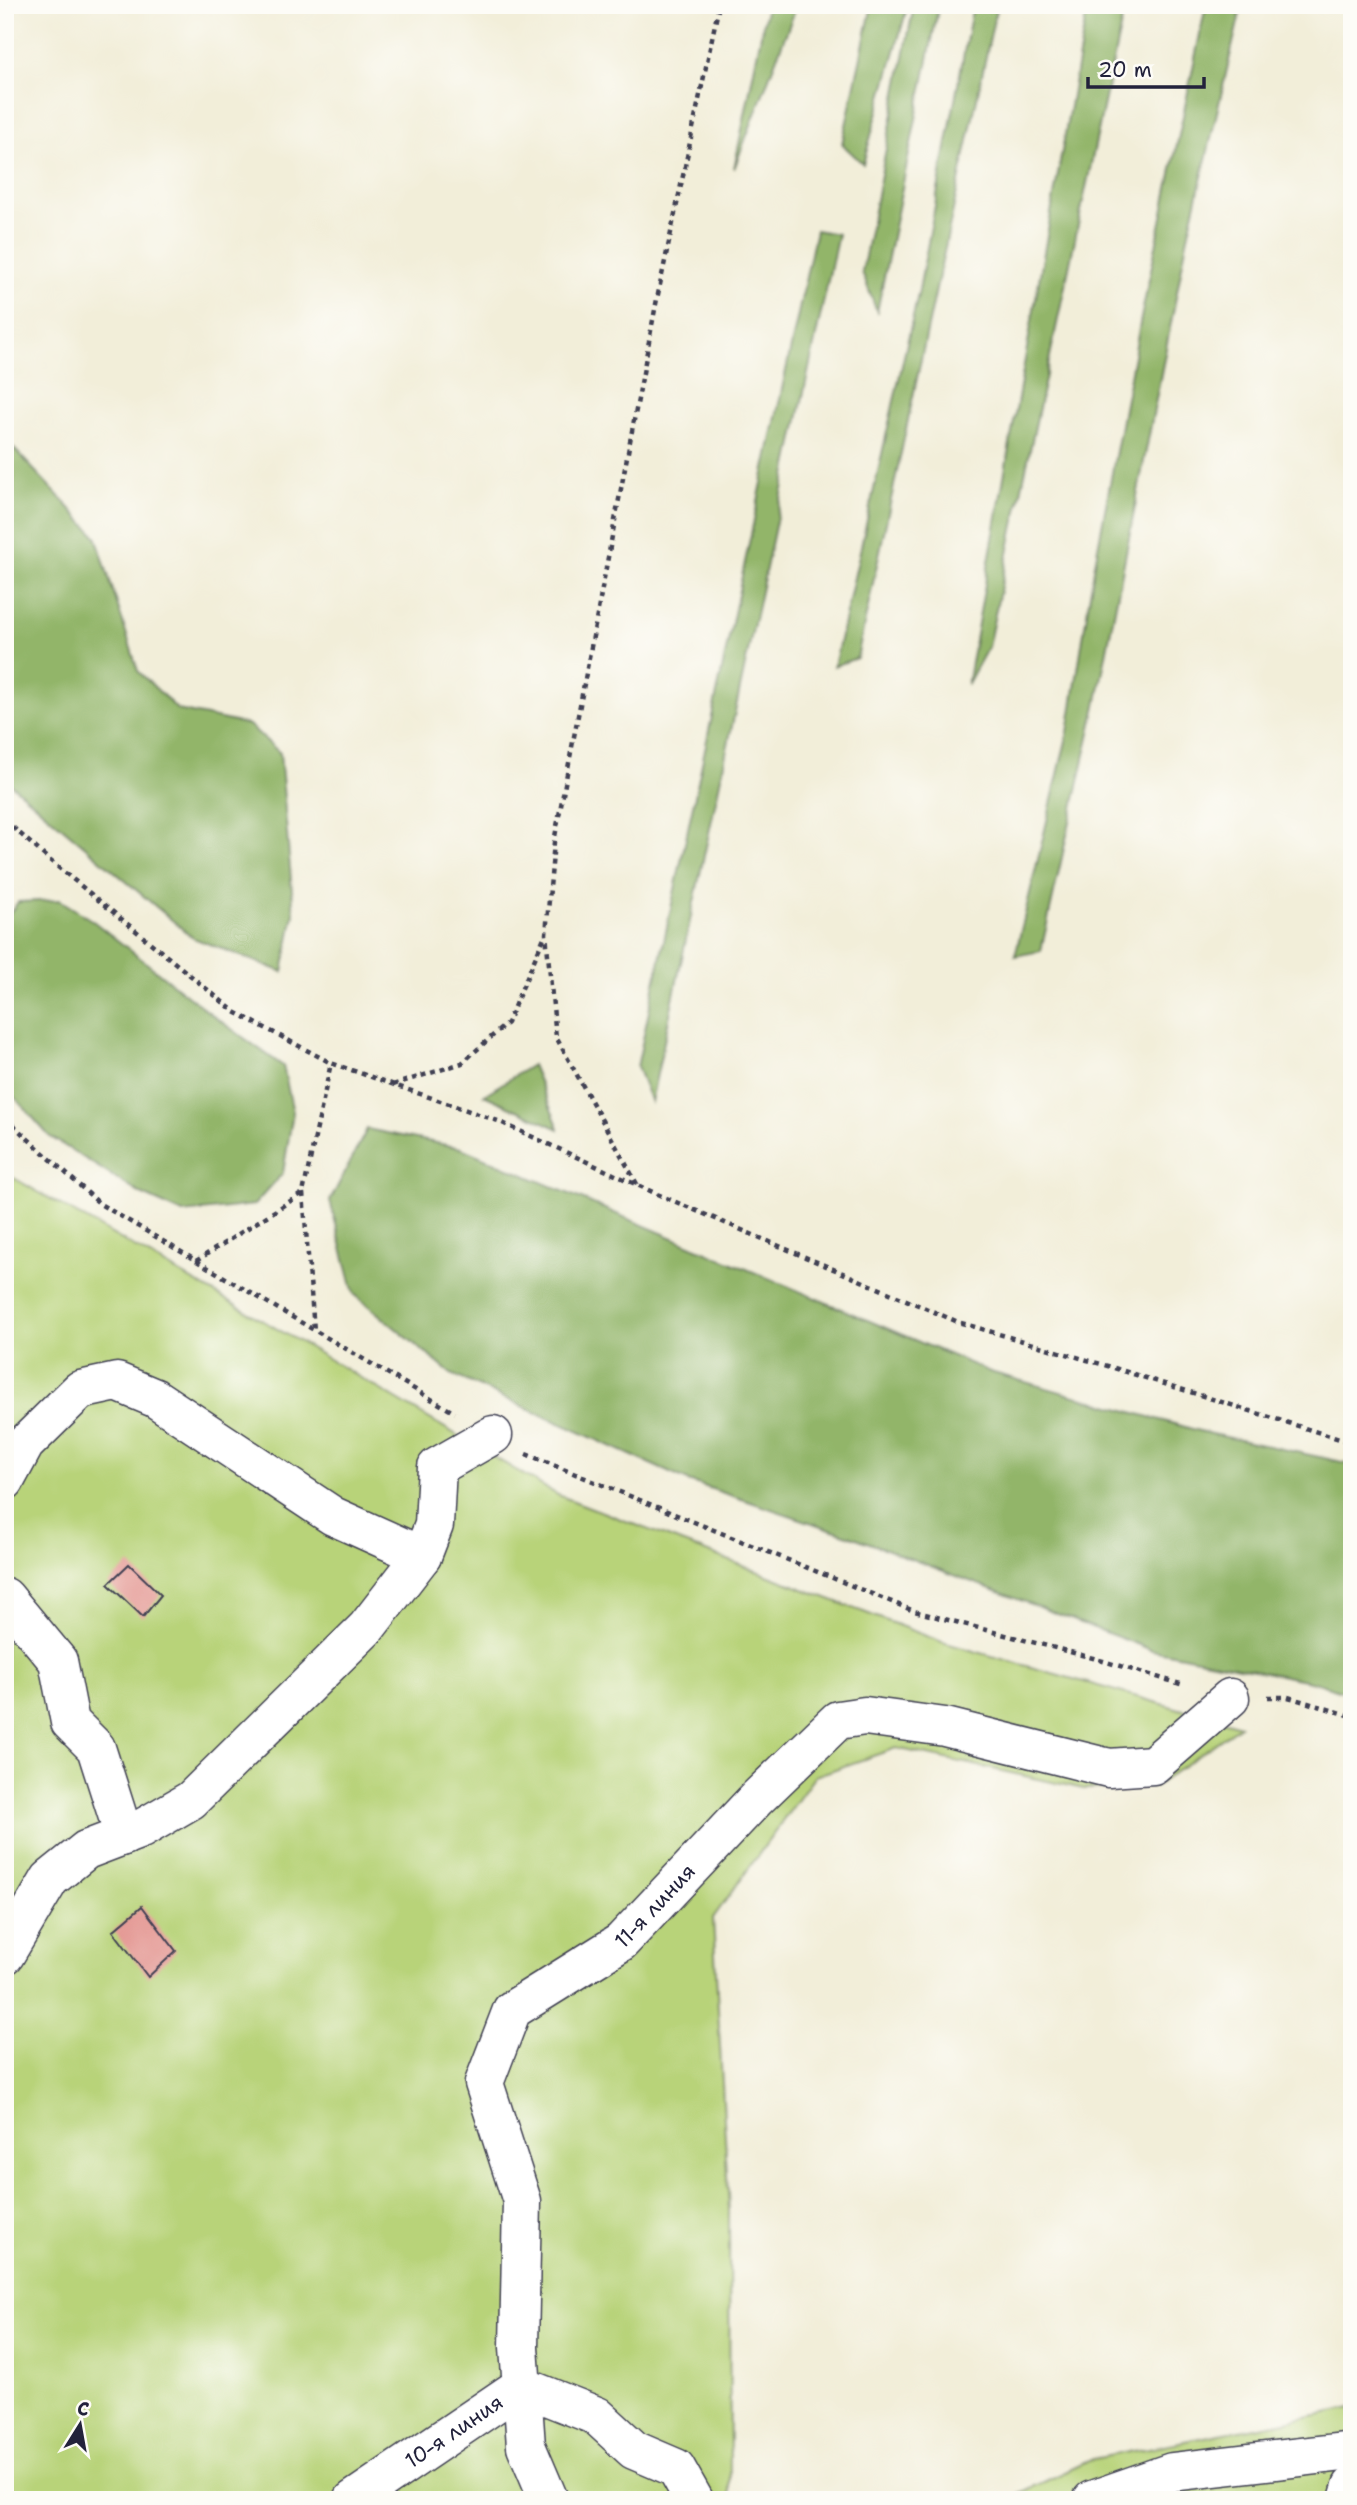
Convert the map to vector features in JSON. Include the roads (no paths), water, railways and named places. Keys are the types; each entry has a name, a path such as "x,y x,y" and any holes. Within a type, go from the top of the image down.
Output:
{"street":[{"path":"5,1481 24,1444 80,1390 117,1382 155,1398 333,1516 422,1556"},
{"path":"5,1955 50,1879 86,1850 141,1829 191,1800 367,1627 422,1556 434,1525 437,1467 493,1435"},
{"path":"5,1597 58,1661 70,1722 96,1748 124,1836"},
{"name":"11-я линия","path":"549,2500 526,2446 519,2347 522,2201 484,2083 512,2010 621,1942 757,1798 838,1720 864,1716 944,1727 1110,1768 1153,1765 1230,1698"},
{"path":"522,2386 597,2416 634,2450 676,2468 694,2500"},
{"name":"10-я линия","path":"353,2500 522,2386"},
{"path":"1092,2500 1172,2472 1352,2451"},
{"path":"1348,2500 1352,2486"}]}
